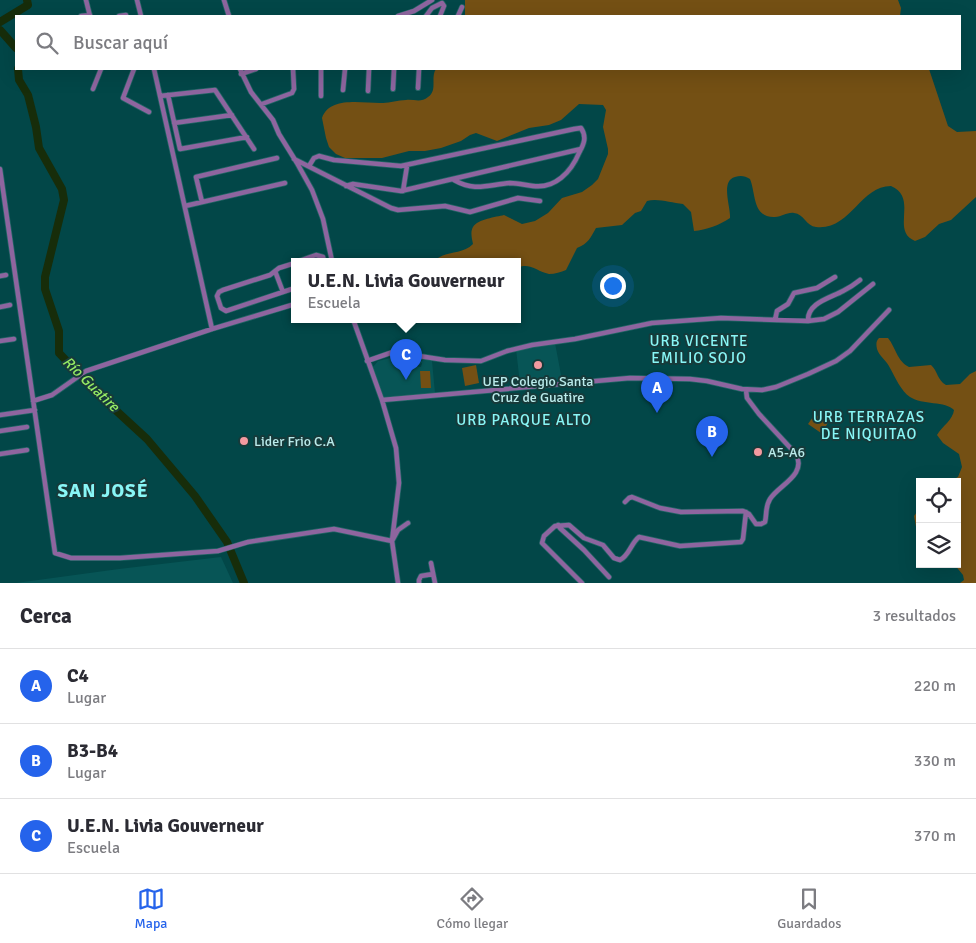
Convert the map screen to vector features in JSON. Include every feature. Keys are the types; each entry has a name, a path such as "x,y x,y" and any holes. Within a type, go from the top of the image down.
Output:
{"street":[{"path":"86,0 90,15"},
{"path":"137,0 141,15"},
{"path":"224,0 229,15"},
{"path":"401,15 414,11 432,0"},
{"path":"427,15 432,8 442,3 444,6 440,15"},
{"path":"458,15 462,6"},
{"path":"93,89 101,70"},
{"path":"134,70 123,98 149,112"},
{"path":"154,70 212,329"},
{"path":"262,104 292,93 294,89 293,70"},
{"path":"321,70 321,96"},
{"path":"343,90 345,70"},
{"path":"368,90 369,70"},
{"path":"393,88 394,70"},
{"path":"418,88 420,70"},
{"path":"240,71 251,92 273,120 279,134 312,190 323,219 331,258"},
{"path":"160,96 215,90 254,149"},
{"path":"168,95 180,149 247,137"},
{"path":"174,123 232,116"},
{"path":"309,166 314,158 319,156 334,160 407,166 574,129 581,128 584,132 585,139 573,166 562,178 541,187 516,183 474,187 466,186 454,180"},
{"path":"346,186 353,184 403,191 581,149"},
{"path":"202,202 196,177 277,158"},
{"path":"294,159 398,210 436,206 470,212 518,198 540,201"},
{"path":"403,191 407,166"},
{"path":"0,169 55,553 71,558 120,558 223,550 248,542 334,529 392,541"},
{"path":"185,206 285,183"},
{"path":"0,217 7,218"},
{"path":"0,221 7,218"},
{"path":"308,258 318,255 323,258"},
{"path":"205,298 217,296 219,292 270,275 291,265"},
{"path":"275,271 283,292"},
{"path":"775,320 777,311 788,304 794,293 817,288 835,277"},
{"path":"808,321 808,314 812,308 860,280"},
{"path":"367,360 393,352 445,360 481,361 507,351 532,345 575,339 652,323 721,318 808,321 824,319 838,312 873,284"},
{"path":"217,296 221,308 226,311 291,289"},
{"path":"33,401 52,396 86,370 291,305"},
{"path":"0,307 10,306"},
{"path":"382,400 630,378 690,379 746,390 762,390 776,387 836,361 850,351 889,310"},
{"path":"354,323 382,400 396,448 398,474 392,541 398,583"},
{"path":"0,341 14,339"},
{"path":"625,502 632,497 660,508 681,512 746,512 756,524 764,522 766,508 770,499 789,481 799,463 796,454 750,403 746,390"},
{"path":"0,415 35,410"},
{"path":"0,432 27,427"},
{"path":"0,454 27,450"},
{"path":"582,583 542,543 541,540 545,534 554,526 568,526 584,538 603,545 614,558 620,560 625,557 639,537 680,546 741,542 743,540 746,512"},
{"path":"392,541 398,530 408,523"},
{"path":"558,525 609,577"},
{"path":"431,564 435,583"},
{"path":"419,583 420,577 433,574"}],"shaded area":[{"path":"465,0 898,0 901,8 900,15 465,15"},
{"path":"435,70 929,70 948,126 957,132 976,131 976,197 951,220 939,224 925,237 915,241 908,236 905,230 903,198 899,191 891,186 880,188 871,193 838,222 828,226 816,227 810,225 800,215 794,213 775,217 762,213 756,204 750,179 739,176 731,179 728,184 727,195 730,218 722,223 694,231 691,212 683,204 660,200 647,201 641,211 635,213 622,225 596,228 587,242 577,248 566,270 558,273 549,274 530,267 521,266 521,258 438,258 465,249 473,244 472,229 479,222 504,215 522,224 535,221 548,213 562,198 582,192 598,179 608,154 608,149 603,127 606,110 603,105 579,104 561,120 549,125 529,128 497,141 476,133 441,148 409,151 382,158 345,158 336,154 329,147 322,118 332,106 349,102 383,103 423,100 433,91"},
{"path":"879,338 888,338 899,358 909,367 931,365 941,381 946,385 960,384 976,371 976,583 960,583 964,580 963,575 957,568 961,568 961,478 956,478 962,467 959,454 943,443 937,435 952,417 954,410 945,405 910,397 898,384 889,365 878,352 877,340"},
{"name":"UEP Colegio Santa Cruz de Guatire","path":"555,343 562,380 520,384 516,349"},
{"path":"395,357 415,358 414,366 421,367 422,363 417,363 419,360 432,361 435,393 384,397 373,367 378,361"},
{"path":"476,365 479,383 465,386 462,368"},
{"path":"420,371 430,371 431,388 421,388"},
{"path":"815,414 828,423 821,433 808,424"},
{"path":"221,557 233,583 16,583 119,569"}],"waterway":[{"name":"Río Guatire","path":"0,22 28,5 27,0"},
{"name":"Río Guatire","path":"0,30 15,47"},
{"name":"Río Guatire","path":"18,70 19,80 28,95 39,148 62,189 64,200 45,277 45,289 59,331 59,353 97,393 147,439 195,496 227,542 244,583"}],"place":[{"name":"UEP Colegio Santa Cruz de Guatire","path":"538,365"},
{"name":"U.E.N. Livia Gouverneur","path":"406,380"},
{"name":"C4","path":"657,413"},
{"name":"Lider Frio C.A","path":"244,441"},
{"name":"A5-A6","path":"758,452"},
{"name":"B3-B4","path":"712,457"}],"district":[{"name":"URB VICENTE EMILIO SOJO","path":"699,350"},
{"name":"URB PARQUE ALTO","path":"524,420"},
{"name":"URB TERRAZAS DE NIQUITAO","path":"869,426"},
{"name":"SAN JOSÉ","path":"103,491"}]}
